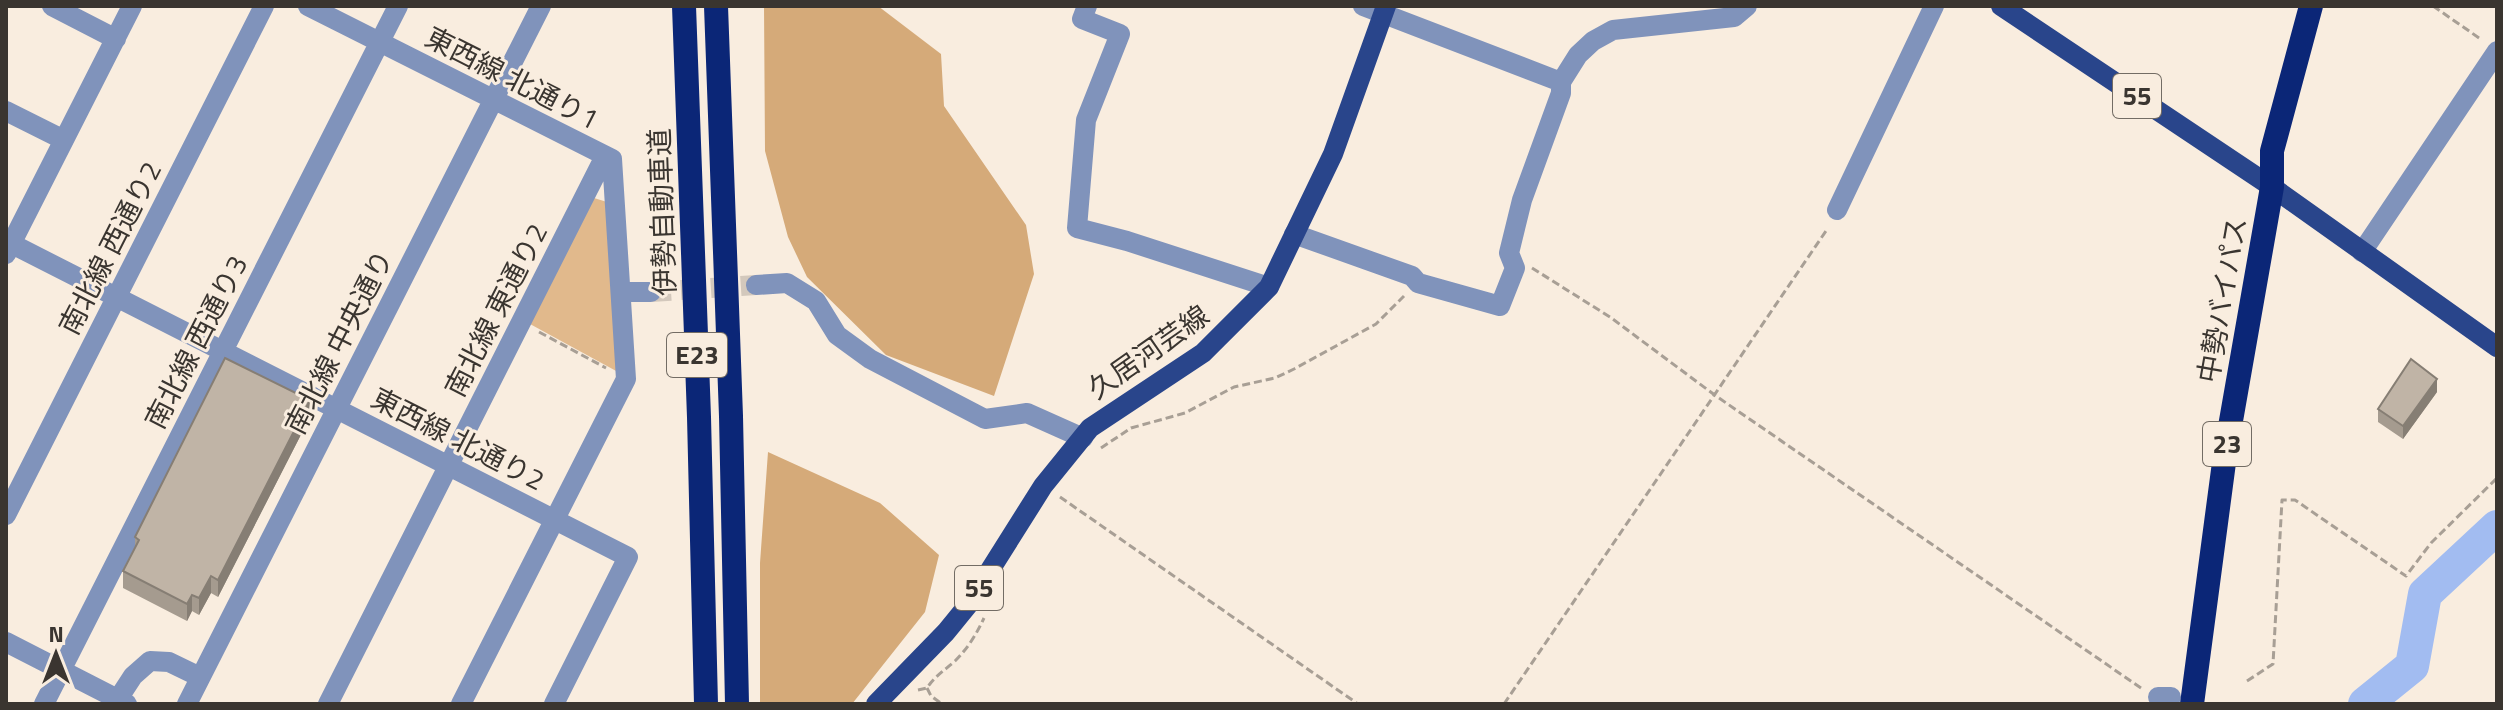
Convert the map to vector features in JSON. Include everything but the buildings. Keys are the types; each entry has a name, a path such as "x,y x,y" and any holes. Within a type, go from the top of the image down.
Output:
{"highway":[{"name":"伊勢自動車道","path":"684,6 706,704"},
{"name":"E23","path":"716,6 731,416 737,704"},
{"name":"中勢バイパス","path":"2174,700 2225,455 2272,187 2272,151 2311,6"}],"main road":[{"name":"55","path":"2001,6 2272,187"},
{"name":"久居河芸線","path":"876,704 968,605 1043,486 1090,428 1203,353 1269,287 1344,126 1385,10"},
{"path":"2272,187 2497,347"}],"street":[{"path":"52,6 116,39"},
{"path":"8,247 132,6"},
{"name":"南北線 西通り2","path":"6,515 264,6"},
{"name":"東西線 北通り1","path":"308,6 605,156"},
{"name":"南北線 西通り3","path":"44,704 398,6"},
{"name":"南北線 中央通り","path":"187,704 541,6"},
{"path":"1087,6 1082,19 1120,34 1086,120 1077,228 1269,287"},
{"path":"1363,6 1385,10 1561,82"},
{"path":"1294,234 1412,276 1418,283 1500,306 1515,268 1509,253 1536,158 1561,93 1561,82 1578,55 1593,41 1613,30 1734,17 1747,6"},
{"path":"1837,210 1934,6"},
{"path":"2362,252 2491,46"},
{"path":"6,111 64,140"},
{"path":"461,704 626,379 612,159 605,156"},
{"name":"南北線 東通り2","path":"328,704 605,156"},
{"name":"東西線 北通り2","path":"8,247 116,297 628,557 554,704"},
{"path":"756,285 787,283 816,301 837,335 870,359 985,419 1027,413 1083,438"},
{"path":"621,292 651,292"},
{"path":"6,642 123,702 133,676 150,661 169,662 200,677"}],"path":[{"path":"2433,6 2491,46"},
{"path":"1504,704 1826,234 1837,210"},
{"path":"1509,253 1610,317 1716,396 2131,682 2174,700"},
{"path":"1092,457 1101,447 1131,428 1185,413 1234,387 1275,378 1294,369 1376,324 1418,283"},
{"path":"521,323 626,379"},
{"path":"2247,681 2273,664 2282,500 2295,500 2406,576 2431,543 2497,478"},
{"path":"1067,486 1060,497 1358,704"},
{"path":"911,690 927,688 974,639 989,608"},
{"path":"927,688 931,696 942,704"}],"shaded area":[{"path":"764,6 878,6 941,54 944,106 1026,225 1034,274 994,396 886,355 807,277 788,237 765,151"},
{"path":"594,198 607,202 618,372 530,324"},
{"path":"768,452 880,503 939,555 925,612 852,704 760,704 760,563"}],"waterway":[{"path":"2365,704 2412,666 2425,594 2497,527"}],"tunnel":[{"path":"651,292 756,285"}]}
